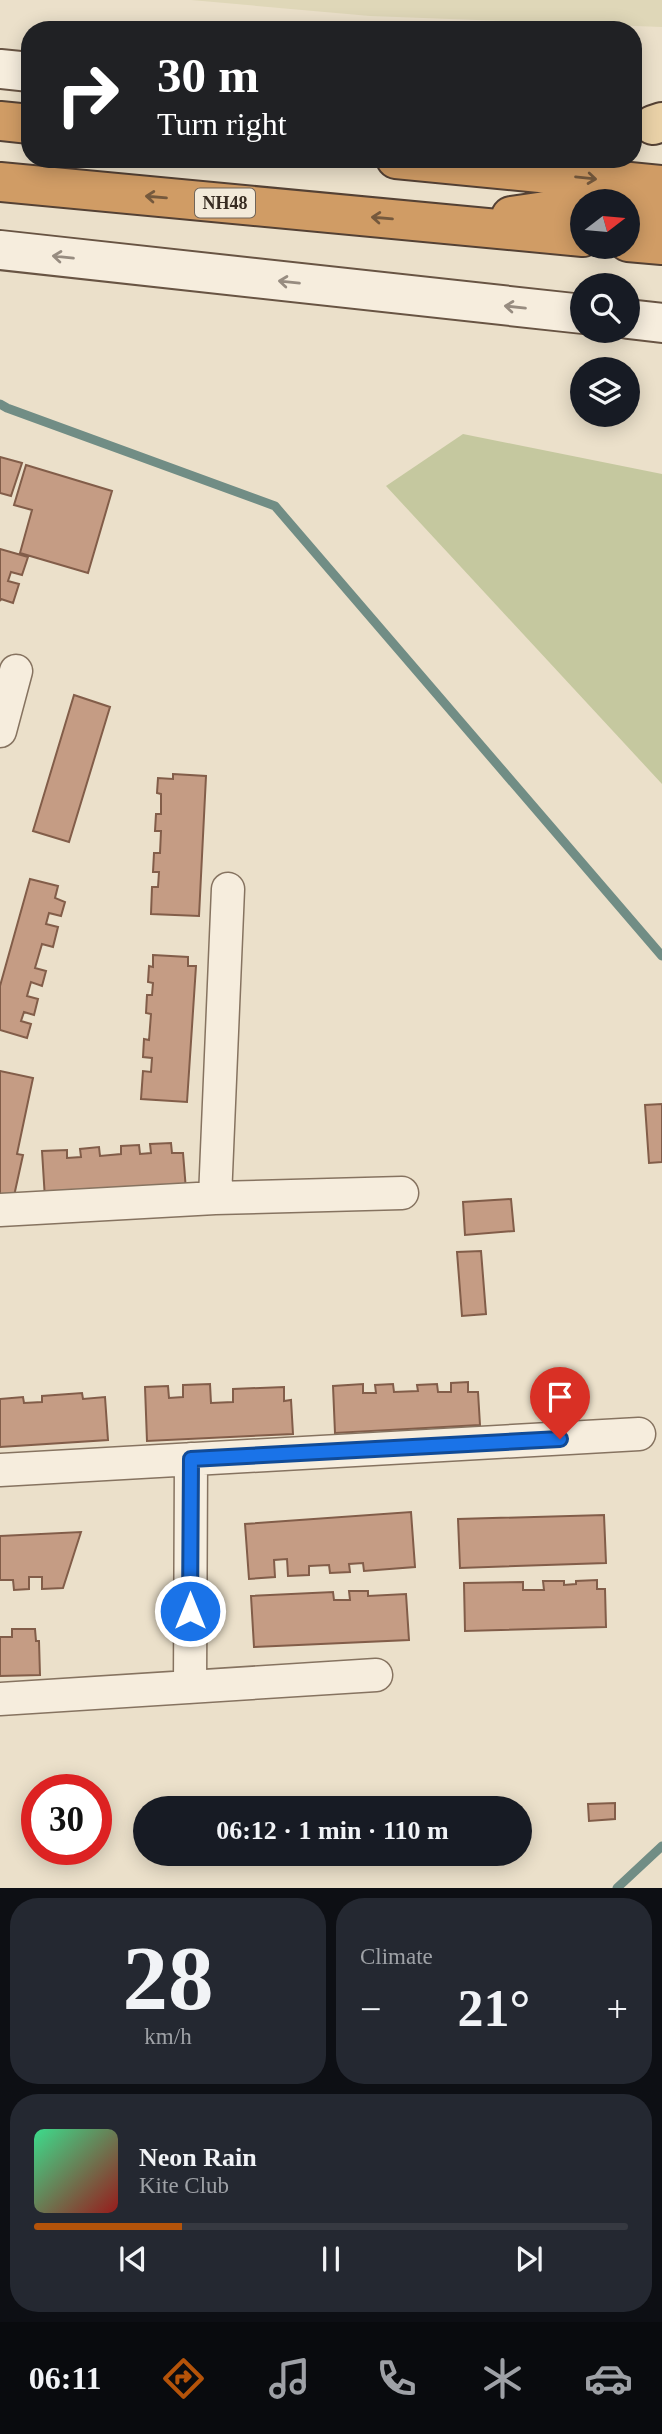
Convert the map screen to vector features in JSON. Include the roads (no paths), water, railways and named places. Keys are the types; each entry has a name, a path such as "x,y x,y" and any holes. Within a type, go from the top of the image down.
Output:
{"highway":[{"path":"0,121 21,123"},
{"path":"488,168 662,185"},
{"name":"NH48","path":"0,182 570,236"},
{"path":"450,225 570,207"},
{"path":"640,214 662,216"},
{"path":"640,243 662,245"}],"street":[{"path":"0,69 21,71"},
{"path":"0,250 570,313"},
{"path":"640,320 662,323"},
{"path":"0,731 16,671"},
{"path":"215,1198 228,889"},
{"path":"0,1209 215,1198 402,1193"},
{"path":"0,1470 639,1434"},
{"path":"190,1687 191,1459"},
{"path":"0,1699 376,1675"}],"waterway":[{"path":"0,404 275,506 662,956"},
{"path":"617,1888 662,1846"}]}
